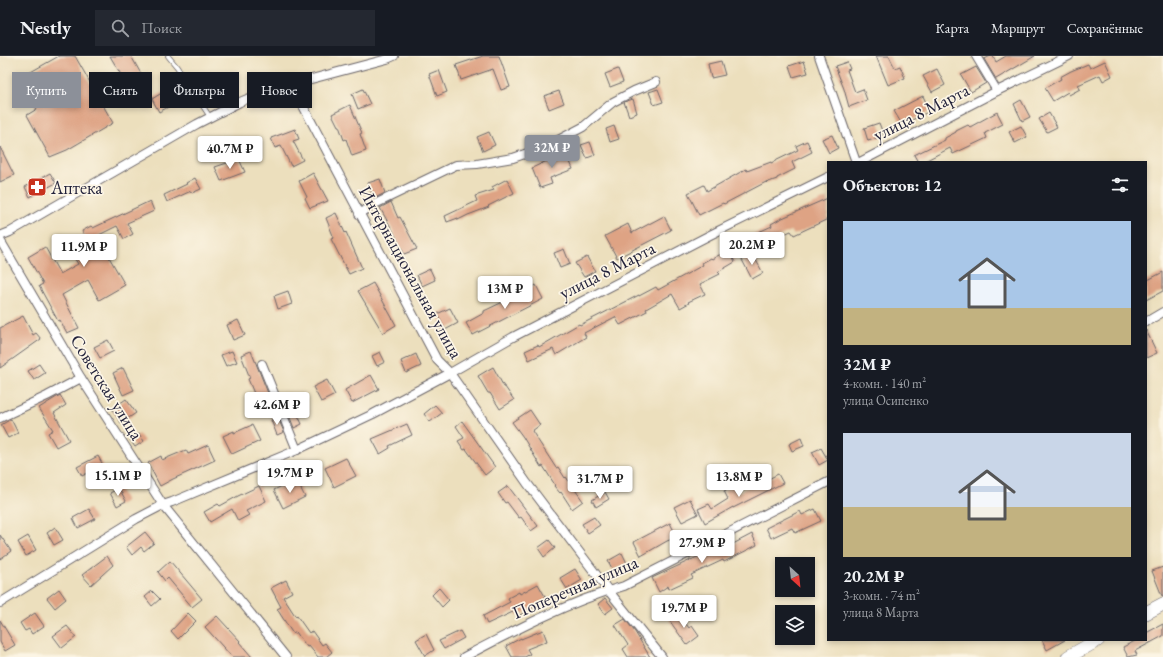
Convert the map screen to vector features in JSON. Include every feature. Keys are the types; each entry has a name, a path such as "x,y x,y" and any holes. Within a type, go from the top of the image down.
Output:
{"main road":[{"path":"1147,613 1163,604"},
{"path":"1068,657 1096,641"}],"street":[{"path":"312,79 394,56"},
{"path":"819,56 856,161"},
{"name":"улица 8 Марта","path":"976,56 997,91"},
{"name":"улица 8 Марта","path":"862,161 997,91 1069,56"},
{"path":"359,214 375,204 456,165 477,164 513,158 545,147 582,127 613,102 656,82"},
{"path":"0,236 10,232 210,117 247,99"},
{"name":"Интернациональная улица","path":"304,108 438,360 450,373 527,483 608,590 662,657"},
{"name":"улица 8 Марта","path":"0,603 136,519 163,505 297,450 373,414 450,373 520,333 710,235 827,177"},
{"name":"Советская улица","path":"0,240 81,378 163,505 286,657"},
{"path":"1147,321 1163,312"},
{"path":"262,364 297,450"},
{"path":"0,418 81,378"},
{"name":"Поперечная улица","path":"464,657 514,631 591,596 624,586 827,483"}],"lane":[{"path":"168,56 210,117"}],"building":[{"path":"59,56 75,56 89,81 89,108 104,108 113,123 67,150 50,157 27,115 36,108 81,108 81,72 31,72"},
{"path":"110,56 131,56 140,72 119,72"},
{"path":"483,56 499,56 510,87 501,90 493,69 461,80 456,65"},
{"path":"876,56 889,56 895,68 900,66 905,78 888,85"},
{"path":"993,56 996,62 1006,56 1035,56 996,79 984,59"},
{"path":"721,61 725,75 711,78 708,64"},
{"path":"804,61 808,73 793,77 789,66"},
{"path":"1105,61 1112,76 1103,81 1100,75 1078,85 1080,89 1069,95 1068,92 1053,101 1045,88 1061,79 1060,77 1071,71 1088,64 1090,68"},
{"path":"847,62 850,69 847,70 855,92 863,89 867,100 849,107 835,66"},
{"path":"976,67 986,83 971,92 961,75"},
{"path":"618,69 623,82 610,87 605,74"},
{"path":"937,69 945,85 932,92 923,76"},
{"path":"439,70 447,92 437,96 429,74"},
{"path":"363,89 370,104 358,109 352,94"},
{"path":"658,89 663,102 654,105 649,92"},
{"path":"559,91 564,103 549,109 544,96"},
{"path":"160,94 160,108 166,108 159,112 152,99"},
{"path":"923,96 930,111 903,126 894,111"},
{"path":"633,99 637,113 629,116 624,102"},
{"path":"1021,100 1030,117 1022,121 1014,104"},
{"path":"350,105 362,133 360,134 366,151 352,156 346,139 344,140 339,126 332,114"},
{"path":"997,112 1003,124 985,133 987,138 953,154 950,148 925,161 917,161 914,155 945,140 945,138 968,125 970,127"},
{"path":"1049,113 1057,127 1047,132 1039,119"},
{"path":"879,123 884,136 868,141 864,128"},
{"path":"614,126 619,139 610,142 606,129"},
{"path":"1021,126 1027,137 1015,143 1009,132"},
{"path":"295,129 299,139 293,141 303,160 291,166 281,146 275,148 271,138"},
{"path":"489,132 495,145 483,151 477,137"},
{"path":"832,135 838,148 829,153 822,139"},
{"path":"807,141 812,152 792,162 795,169 777,179 766,182 699,215 688,193 704,185 707,191 746,169 747,171 771,163 798,150 796,146"},
{"path":"590,142 595,155 587,158 581,145"},
{"path":"0,147 14,175 0,182"},
{"path":"566,152 573,169 550,178 552,184 540,188 532,168"},
{"path":"239,159 245,172 221,181 215,167"},
{"name":"Аптека","path":"50,173 56,183 30,197 25,187"},
{"path":"313,173 328,201 310,208 305,198 307,197 299,181"},
{"path":"195,178 201,189 192,193 191,191 167,202 164,195 187,184 186,183"},
{"path":"380,179 385,193 375,198 368,183"},
{"path":"507,179 514,193 488,206 489,207 458,220 458,218 447,222 445,216 477,201 475,196 494,190 492,187"},
{"path":"827,198 827,219 794,235 791,231 757,246 752,235 772,226 771,224"},
{"path":"150,201 154,211 127,223 133,234 124,239 117,226 97,236 125,285 99,300 88,280 62,295 79,328 67,333 60,320 58,321 39,286 43,284 28,257 45,247 60,274 78,264 73,256 90,246 82,231 91,226 93,228"},
{"path":"391,202 398,218 400,217 417,249 404,254 380,208"},
{"path":"336,213 362,268 349,274 331,239 334,238 326,218"},
{"path":"664,216 671,230 617,258 605,236 628,224 632,233"},
{"path":"564,249 570,264 560,268 554,253"},
{"path":"728,250 735,262 718,272 720,274 700,284 705,294 688,302 689,303 680,308 672,294 646,309 647,311 620,325 615,317 584,333 586,337 556,355 553,349 529,360 525,351 538,345 539,347 579,324 580,325 656,287 658,290 703,265 702,263"},
{"path":"752,253 763,273 752,279 741,258"},
{"path":"587,257 595,271 584,277 575,263"},
{"path":"430,269 435,280 422,286 417,275"},
{"path":"1163,272 1163,291 1147,299 1147,280"},
{"path":"373,283 396,325 383,333 358,291"},
{"path":"536,285 543,299 473,335 466,323 484,313 484,311 507,300 506,298 514,294 515,296"},
{"path":"288,291 292,304 278,309 274,296"},
{"path":"450,308 458,323 445,330 437,314"},
{"path":"23,316 33,335 36,333 41,339 0,368 0,328"},
{"path":"238,320 245,335 233,340 227,325"},
{"path":"1147,332 1157,353 1147,358"},
{"path":"108,340 114,351 100,358 94,347"},
{"path":"232,351 237,362 226,366 221,355"},
{"path":"251,351 272,403 260,408 248,379 250,378 241,355"},
{"path":"380,352 385,362 377,366 372,356"},
{"path":"416,354 421,366 406,373 401,361"},
{"path":"39,364 45,373 34,380 28,371"},
{"path":"493,367 504,387 514,400 500,409 478,376"},
{"path":"123,368 134,390 123,395 113,373"},
{"path":"371,375 379,389 352,403 345,390"},
{"path":"327,380 335,395 321,402 313,387"},
{"path":"60,395 66,405 54,413 69,440 56,447 48,433 53,430 39,408"},
{"path":"126,399 136,413 121,423 112,409"},
{"path":"435,405 442,413 430,422 424,414"},
{"path":"530,410 540,425 532,431 556,468 558,467 583,501 572,509 561,492 560,493 554,486 555,485 543,466 541,467 512,422"},
{"path":"296,411 302,424 294,428 289,415"},
{"path":"278,418 284,432 277,435 271,420"},
{"path":"11,419 18,433 8,438 1,425"},
{"path":"462,421 495,467 485,475 466,449 464,450 458,441 464,438 456,426"},
{"path":"407,424 412,435 389,446 390,448 380,454 372,439"},
{"path":"252,425 260,441 232,454 223,436"},
{"path":"139,434 144,441 135,447 130,440"},
{"path":"801,438 804,446 792,451 789,444"},
{"path":"208,445 215,460 160,486 148,463 161,456 162,460 186,450 188,454"},
{"path":"821,448 827,461 819,465 812,452"},
{"path":"98,456 103,465 82,476 77,467"},
{"path":"346,458 356,476 334,487 325,468"},
{"path":"778,474 783,483 733,507 705,523 698,509 709,504 712,509 728,499 724,491 734,486 737,493"},
{"path":"296,479 305,497 283,508 274,490"},
{"path":"259,486 266,501 246,511 249,515 238,521 232,509 210,522 204,512 218,504 220,506"},
{"path":"508,486 538,526 531,531 521,517 519,518 498,493"},
{"path":"119,488 126,501 117,506 110,493"},
{"path":"605,492 609,499 596,507 592,500"},
{"path":"690,499 698,514 682,522 674,507"},
{"path":"89,509 95,519 78,528 73,518"},
{"path":"815,509 821,521 795,533 792,528 771,538 766,528 800,511 802,515"},
{"path":"594,517 600,525 588,533 582,524"},
{"path":"670,523 677,537 641,556 634,542"},
{"path":"55,527 63,540 54,545 47,533"},
{"path":"145,532 154,543 144,551 141,547 132,555 126,547"},
{"path":"752,534 757,545 724,562 723,560 691,575 693,578 669,589 668,586 659,592 652,578 708,552 708,554 732,542 733,544"},
{"path":"0,535 11,551 0,559"},
{"path":"28,536 36,550 26,556 18,542"},
{"path":"549,540 555,548 544,557 538,548"},
{"path":"622,553 627,563 613,570 608,561"},
{"path":"107,556 113,565 91,585 82,575"},
{"path":"170,561 202,599 192,607 168,578 165,581 158,572"},
{"path":"1163,567 1163,596 1162,596 1152,571"},
{"path":"575,569 582,580 567,589 560,578"},
{"path":"286,580 292,592 283,597 309,633 312,631 322,645 325,643 332,652 326,657 318,657 309,646 307,647 296,632 293,634 277,609 281,607 271,588"},
{"path":"538,584 547,600 518,616 515,611 487,624 483,616 510,602 508,598 519,592 520,594"},
{"path":"439,588 449,600 442,607 432,595"},
{"path":"59,589 66,599 55,608 47,598"},
{"path":"152,591 160,599 152,606 145,597"},
{"path":"605,598 613,608 605,614 598,604"},
{"path":"35,613 44,626 32,634 29,629 25,631 20,623"},
{"path":"188,613 196,621 178,639 171,631"},
{"path":"678,613 689,628 692,626 699,636 687,645 669,620"},
{"path":"217,616 240,641 239,642 252,657 232,657 205,627"},
{"path":"625,619 635,632 650,657 628,657 623,649 628,645 615,625"},
{"path":"0,620 15,645 5,651 0,642"},
{"path":"1163,624 1163,636 1135,651 1137,655 1128,657 1123,647 1135,641 1147,641 1147,632"},
{"path":"67,626 76,637 62,648 53,636"},
{"path":"543,630 547,641 527,649 530,654 525,657 512,657 506,646 521,638"},
{"path":"460,631 464,638 444,649 439,641"},
{"path":"426,634 434,650 425,656 416,640"},
{"path":"1042,641 1063,641 1047,650"}],"place":[{"name":"Аптека","path":"37,187"}]}
